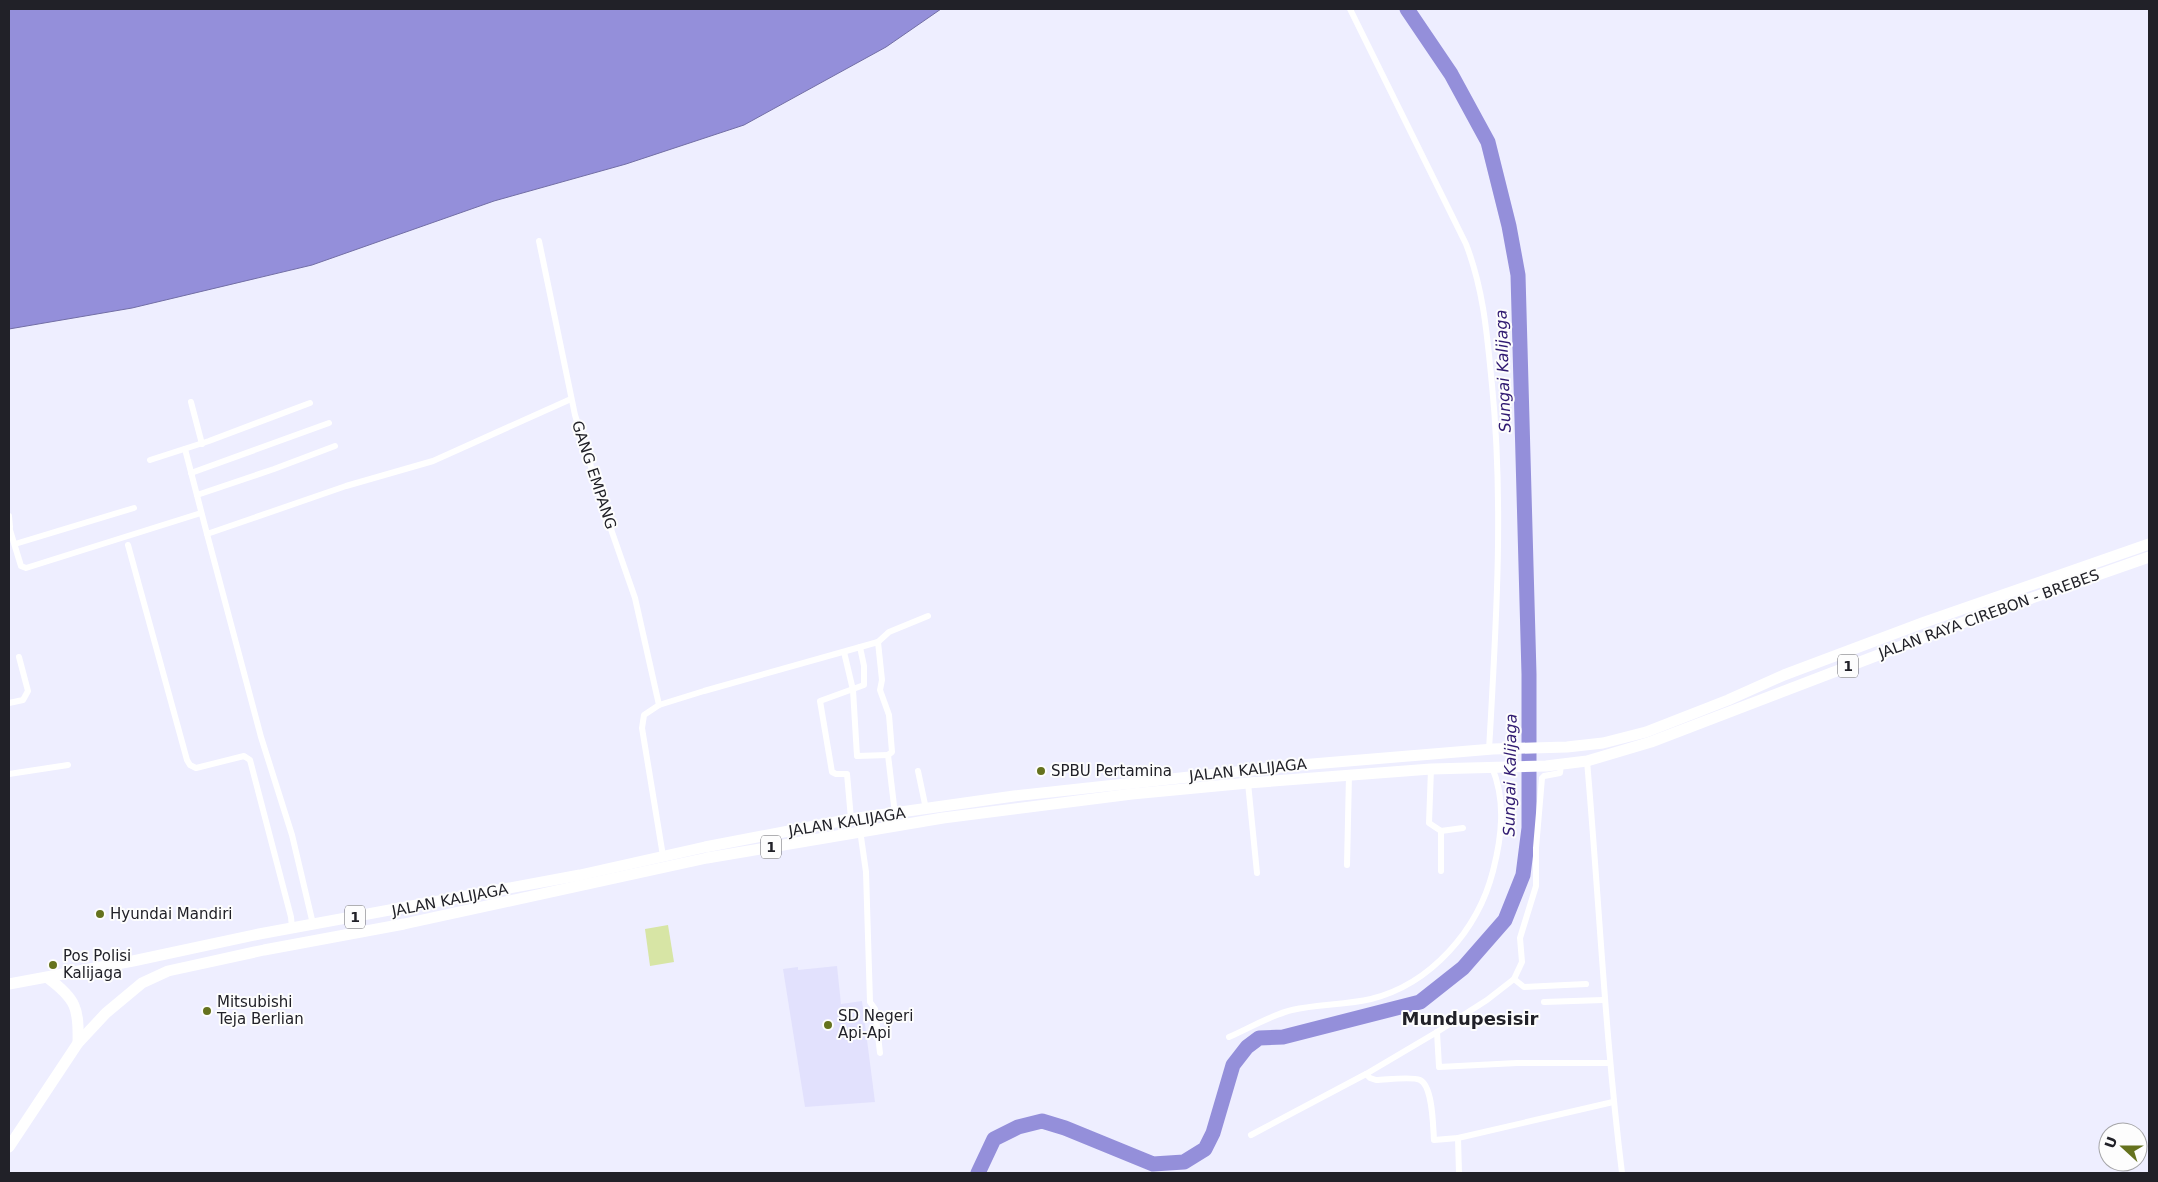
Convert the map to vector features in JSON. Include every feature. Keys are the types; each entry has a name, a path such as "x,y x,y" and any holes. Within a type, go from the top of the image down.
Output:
{"highway":[{"name":"JALAN RAYA CIREBON - BREBES","path":"1546,766 1587,761 1651,742 2149,544"},
{"name":"JALAN RAYA CIREBON - BREBES","path":"1546,747 1586,746 1646,732 1728,700 1784,675 1950,614 2149,557"},
{"name":"JALAN KALIJAGA","path":"9,984 48,978 259,934 570,877 663,856 851,819 1014,796 1205,774 1491,749 1546,747"},
{"name":"JALAN KALIJAGA","path":"78,1043 123,996 142,983 168,972 264,950 404,924 707,858 860,830 1042,805 1349,774 1431,769 1546,766"},
{"path":"259,934 264,950"},
{"path":"48,978 67,992 74,1002 79,1016 78,1043"},
{"name":"1","path":"11,1141 78,1043"}],"street":[{"path":"1350,9 1462,235 1477,274 1484,303 1496,422 1499,488 1491,749"},
{"name":"GANG EMPANG","path":"539,241 571,399 605,512 635,598 659,705"},
{"path":"207,534 346,486 433,461 571,399"},
{"path":"191,402 202,444"},
{"path":"150,460 202,444 310,403"},
{"path":"191,473 329,423"},
{"path":"197,495 335,446"},
{"path":"184,449 261,737 292,836 313,924"},
{"path":"15,544 134,508"},
{"path":"9,516 10,527 21,566 26,568 201,513"},
{"path":"128,545 187,760 190,766 196,768 244,756 250,760 292,928"},
{"path":"663,856 642,728 644,715 659,705 878,642 889,632 928,616"},
{"path":"878,642 882,680 880,690 889,715 892,750 888,755 895,814"},
{"path":"851,819 847,774 832,772 820,702 865,684 860,647"},
{"path":"844,652 853,690 857,756 888,755"},
{"path":"9,703 23,700 28,691 19,657"},
{"path":"1587,761 1596,861 1603,1000 1622,1173"},
{"path":"1251,1135 1366,1074 1487,1000 1514,979 1522,962 1520,938 1536,886 1536,848 1542,778 1560,773 1561,764"},
{"path":"9,774 68,765"},
{"path":"1229,1037 1294,1009 1383,995 1423,974 1446,955 1463,935 1480,907 1493,870 1502,804 1495,767"},
{"path":"1431,769 1429,822 1441,832"},
{"path":"918,771 926,809"},
{"path":"1347,865 1349,774"},
{"path":"1248,783 1257,873"},
{"path":"1441,832 1463,828"},
{"path":"860,830 866,872 870,1002 875,1009 880,1053"},
{"path":"1441,832 1441,871"},
{"path":"1514,979 1524,987 1586,984"},
{"path":"1544,1002 1603,1000"},
{"path":"1436,1032 1439,1067 1517,1063 1609,1063"},
{"path":"1366,1074 1376,1080 1422,1081 1429,1092 1434,1140 1458,1138 1613,1102"},
{"path":"1458,1138 1459,1173"}],"shaded area":[{"path":"9,9 941,9 886,47 744,125 626,164 494,201 312,265 132,308 9,329"},
{"name":"SD Negeri Api-Api","path":"837,966 841,1004 862,1001 875,1102 805,1107 783,969 798,967 798,970"}],"green space":[{"path":"668,925 674,962 650,966 645,929"}],"waterway":[{"name":"Sungai Kalijaga","path":"978,1173 994,1139 1018,1127 1042,1121 1065,1128 1153,1164 1184,1162 1205,1149 1213,1133 1233,1065 1247,1047 1259,1038 1283,1037 1420,1002 1463,968 1505,920 1523,875 1529,828 1529,674 1518,275 1509,226 1488,142 1451,74 1407,9"}],"place":[{"name":"SPBU Pertamina","path":"1041,771"},
{"name":"Hyundai Mandiri","path":"100,914"},
{"name":"Pos Polisi Kalijaga","path":"53,965"},
{"name":"Mitsubishi Teja Berlian","path":"207,1011"},
{"name":"SD Negeri Api-Api","path":"828,1025"}],"district":[{"name":"Mundupesisir","path":"1470,1018"}]}
